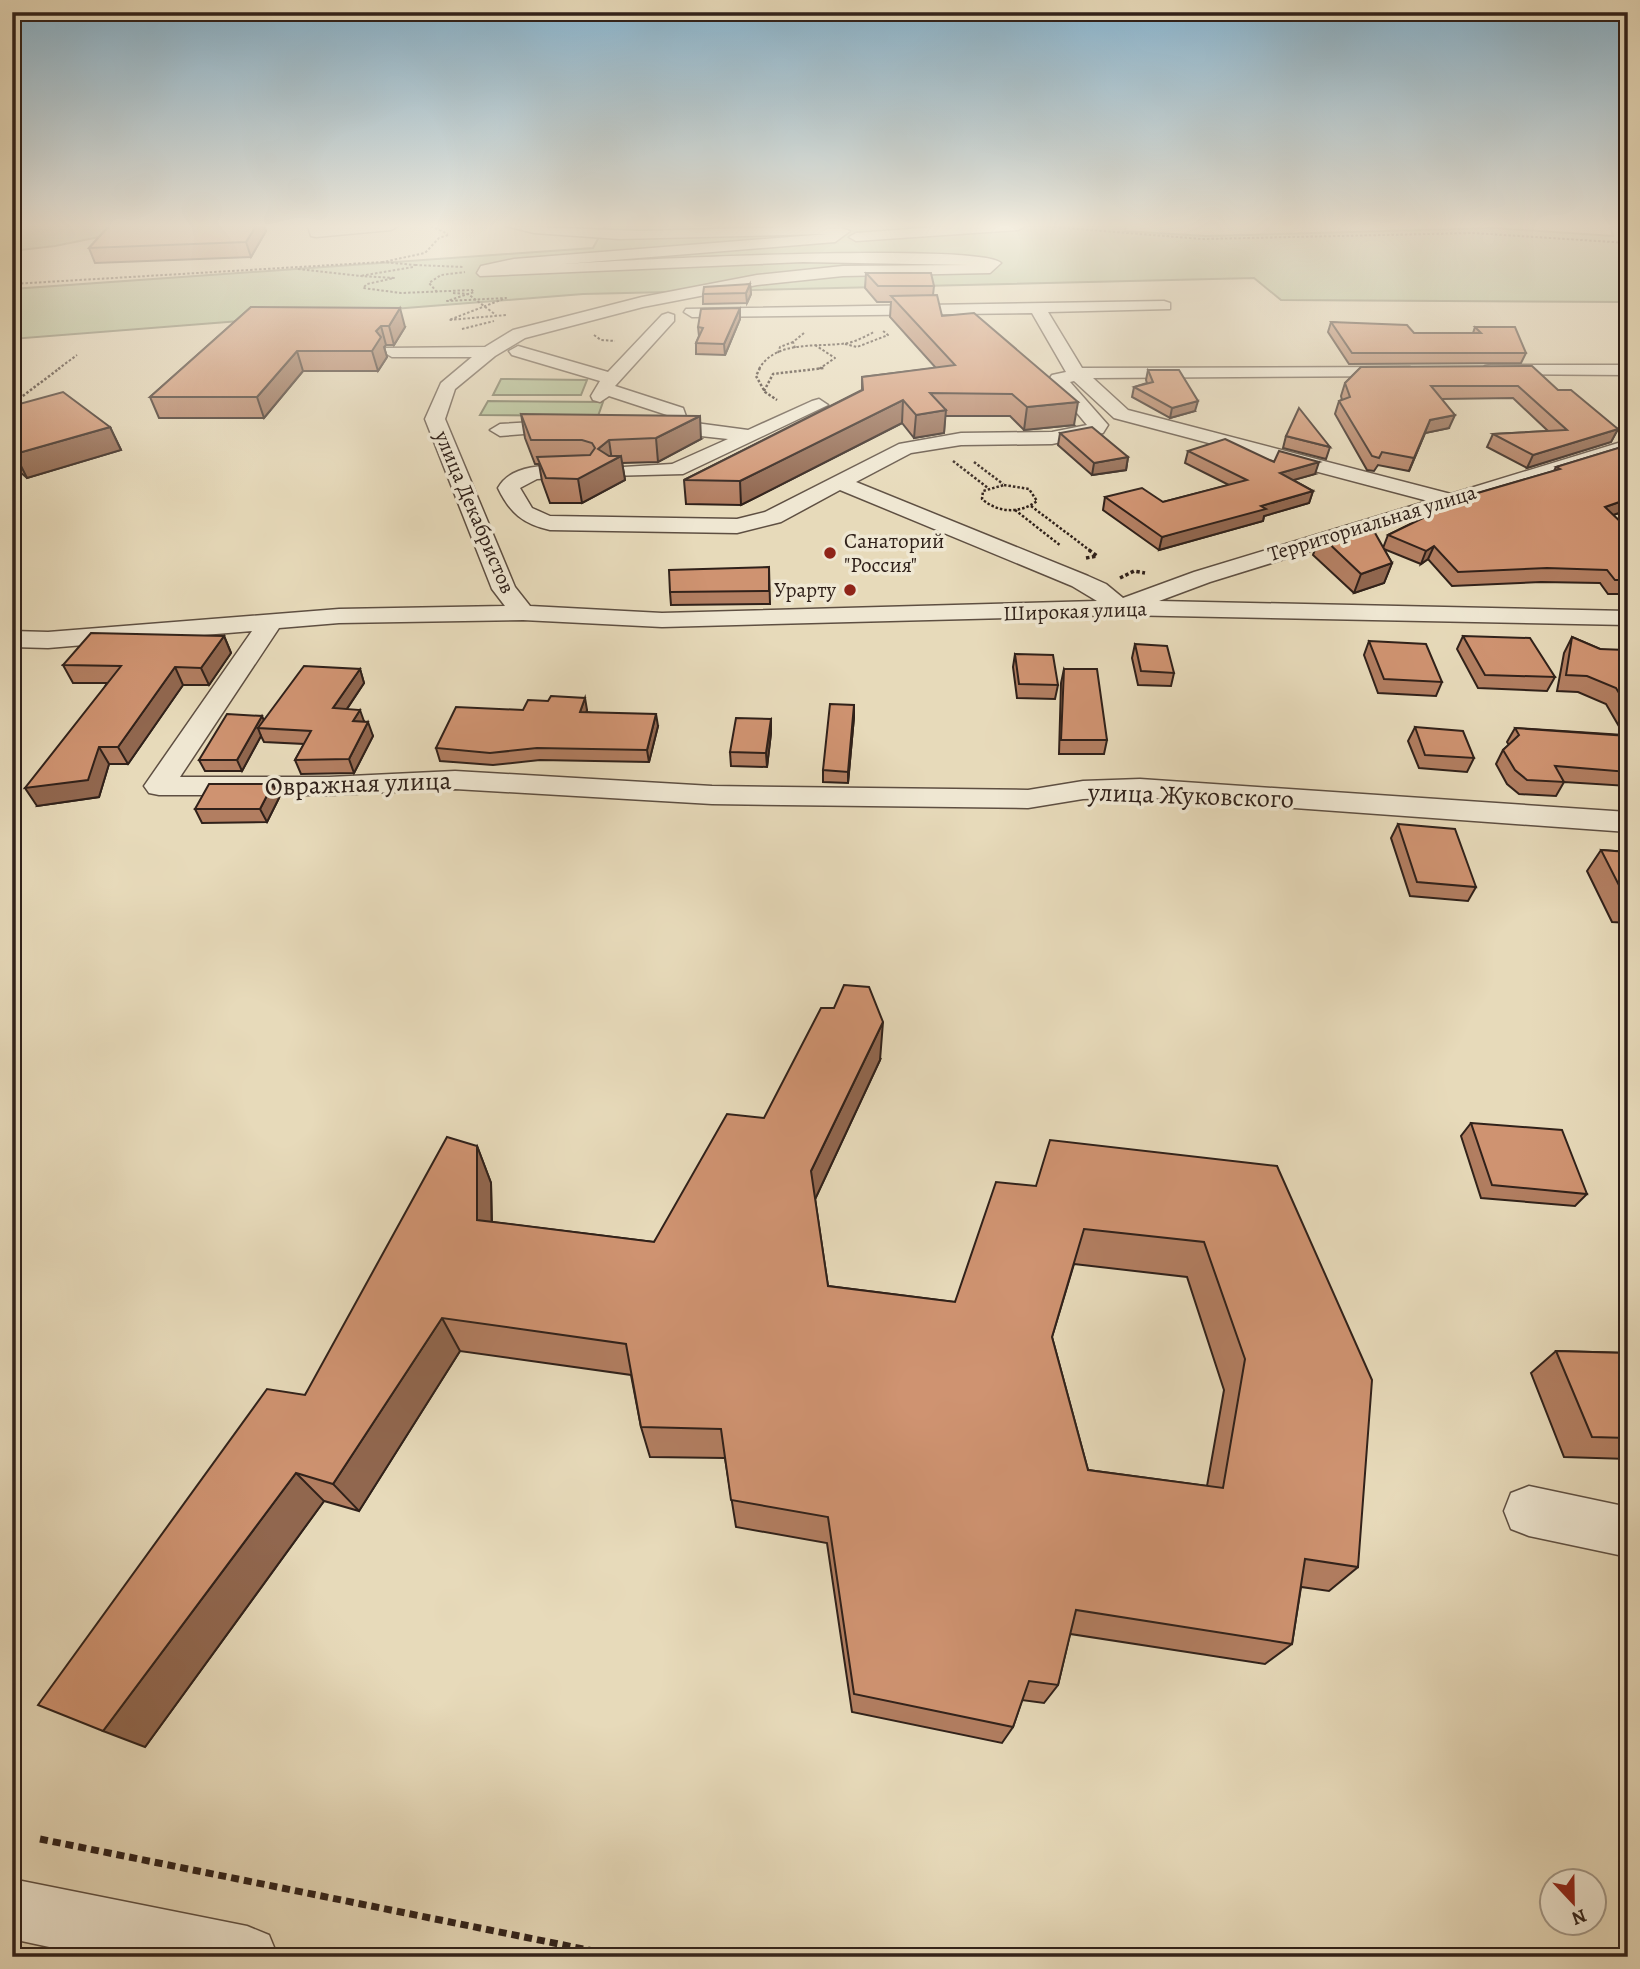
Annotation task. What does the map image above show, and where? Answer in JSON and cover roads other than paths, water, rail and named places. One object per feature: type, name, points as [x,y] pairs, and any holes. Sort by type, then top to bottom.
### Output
[{"type":"street","name":"улица Декабристов","points":[[523,613],[504,589],[435,419],[447,387],[489,352],[519,334],[579,318]]},
{"type":"street","points":[[606,388],[668,318]]},
{"type":"street","points":[[586,472],[534,473],[512,482],[509,488],[519,510],[527,516],[550,523],[737,526],[773,517],[906,448],[961,439],[1052,438],[1096,429],[1098,425],[1062,376],[1041,318]]},
{"type":"street","points":[[518,351],[537,354],[606,388],[676,412],[680,427]]},
{"type":"street","points":[[392,352],[489,352]]},
{"type":"street","points":[[1476,370],[1628,370]]},
{"type":"street","points":[[1062,376],[1421,371]]},
{"type":"street","points":[[1062,376],[1121,415],[1447,499]]},
{"type":"street","points":[[614,472],[676,470],[819,405]]},
{"type":"street","points":[[500,430],[532,426],[591,426]]},
{"type":"street","points":[[629,426],[680,427],[750,436]]},
{"type":"street","name":"Территориальная улица","points":[[1119,608],[1202,577],[1447,499],[1628,446]]},
{"type":"street","points":[[838,482],[1098,589],[1119,608]]},
{"type":"street","points":[[632,593],[670,606]]},
{"type":"street","name":"Широкая улица","points":[[523,613],[670,606],[1119,608],[1628,618]]},
{"type":"street","name":"улица Декабристов","points":[[12,639],[48,640],[340,616],[523,613]]},
{"type":"street","name":"Овражная улица","points":[[271,622],[159,786],[329,786],[455,780],[712,795]]},
{"type":"street","name":"улица Жуковского","points":[[712,795],[1028,799],[1083,790],[1140,788],[1628,822]]},
{"type":"street","points":[[1529,1511],[1628,1532]]},
{"type":"street","points":[[12,1909],[247,1957]]},
{"type":"place","name":"Санаторий \"Россия\"","points":[[830,553]]},
{"type":"place","name":"Урарту","points":[[850,590]]}]
